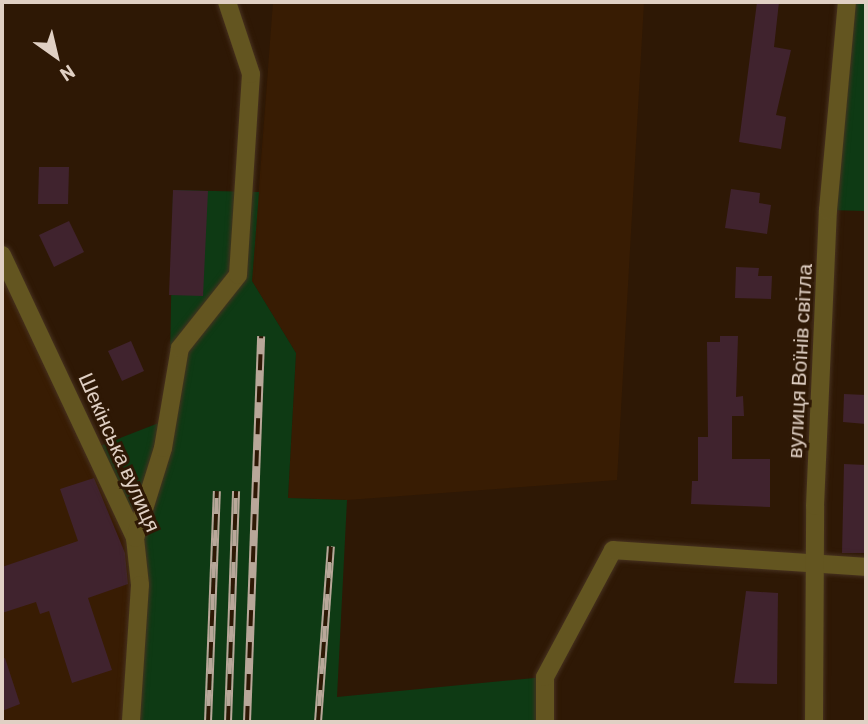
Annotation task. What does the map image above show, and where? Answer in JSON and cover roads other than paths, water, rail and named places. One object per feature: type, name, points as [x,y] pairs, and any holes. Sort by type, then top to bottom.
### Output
[{"type":"street","points":[[135,538],[165,441],[180,348],[238,275],[251,74],[227,2]]},
{"type":"street","name":"вулиця Воїнів світла","points":[[814,722],[813,567],[828,210],[847,2]]},
{"type":"street","name":"Шекінська вулиця","points":[[2,254],[135,538],[140,585],[131,722]]},
{"type":"street","points":[[545,722],[545,677],[613,550],[813,567],[866,567]]},
{"type":"railway","points":[[247,722],[261,336]]},
{"type":"railway","points":[[208,722],[217,491]]},
{"type":"railway","points":[[228,722],[236,491]]},
{"type":"railway","points":[[318,722],[331,546]]}]
